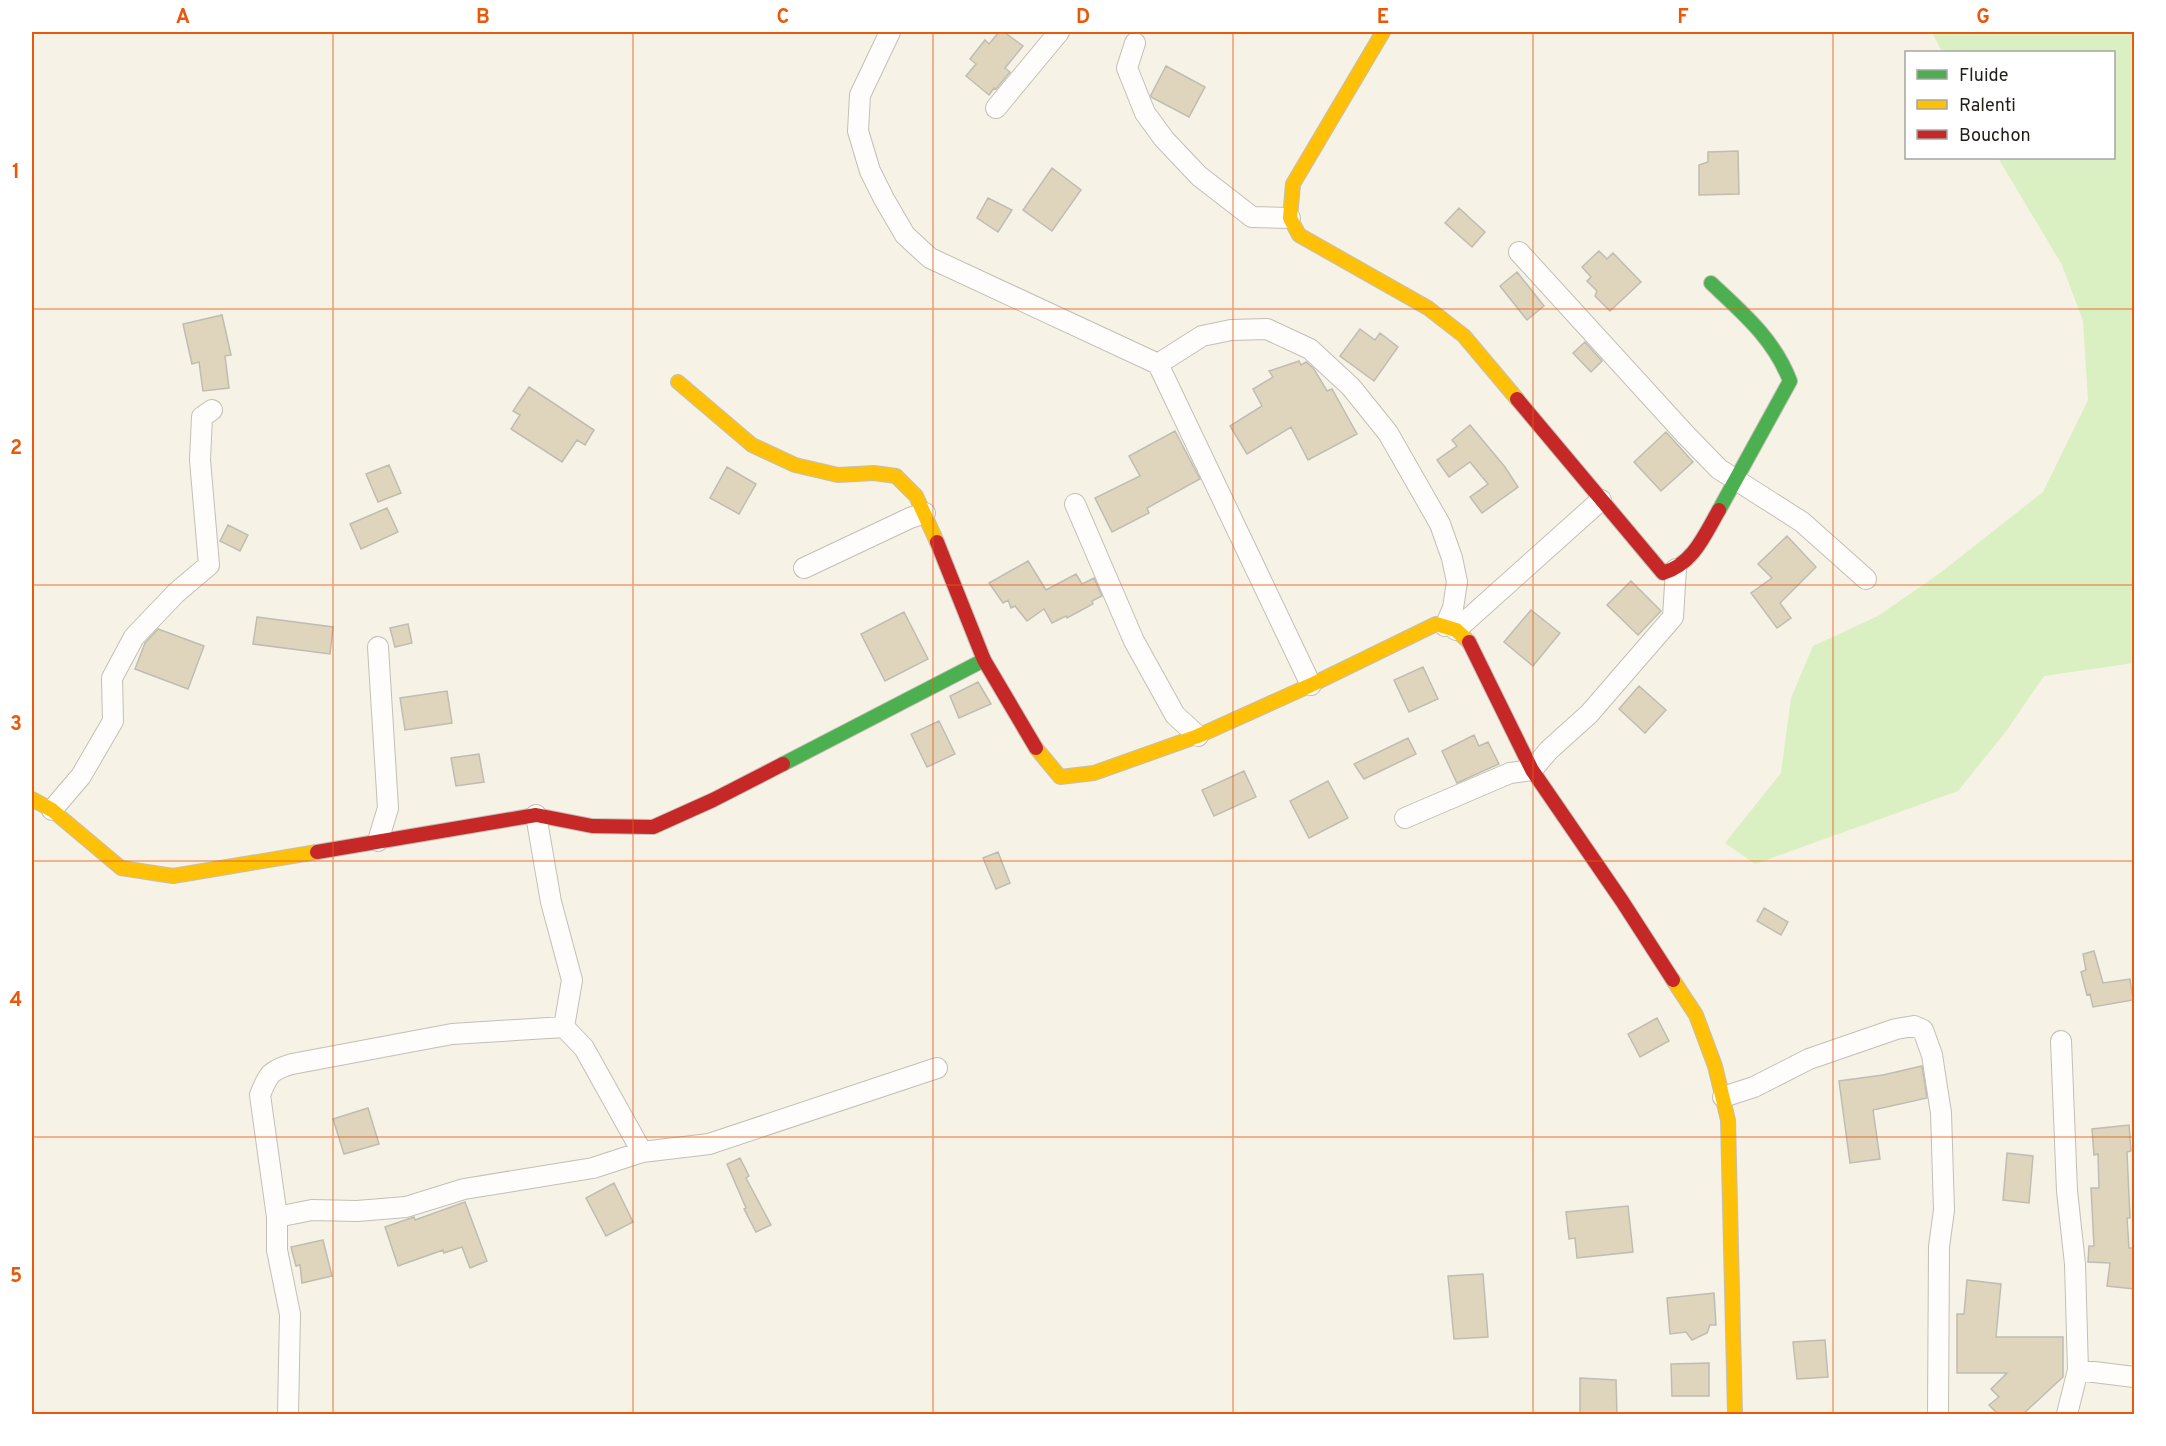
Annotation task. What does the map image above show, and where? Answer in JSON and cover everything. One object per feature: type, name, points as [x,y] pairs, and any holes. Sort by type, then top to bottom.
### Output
[{"type":"street","points":[[890,32],[860,95],[858,131],[870,171],[905,235],[930,258],[1158,364],[1311,685]]},
{"type":"street","points":[[996,108],[1059,32]]},
{"type":"street","points":[[1383,32],[1293,184],[1290,218],[1299,235],[1428,308],[1464,336],[1663,573],[1676,569],[1692,555],[1737,480],[1790,381],[1784,361],[1764,332],[1711,283]]},
{"type":"street","points":[[1135,43],[1127,68],[1144,113],[1164,140],[1199,176],[1252,217],[1290,218]]},
{"type":"street","points":[[1519,252],[1684,434],[1719,469],[1802,522],[1866,579]]},
{"type":"street","points":[[1158,364],[1202,336],[1231,330],[1268,329],[1310,349],[1351,387],[1388,433],[1440,524],[1452,558],[1457,582],[1451,628]]},
{"type":"street","points":[[678,382],[752,445],[795,465],[838,475],[874,473],[896,476],[916,496],[925,513],[984,660],[1039,754],[1060,777],[1094,773],[1198,736],[1311,685],[1436,624],[1451,628],[1468,640],[1532,770],[1622,901],[1695,1015],[1715,1066],[1728,1120],[1734,1414]]},
{"type":"street","points":[[52,810],[81,776],[113,721],[112,678],[134,637],[176,593],[209,565],[200,460],[202,417],[212,410]]},
{"type":"street","points":[[1451,628],[1601,500]]},
{"type":"street","points":[[1075,504],[1134,640],[1175,715],[1198,736]]},
{"type":"street","points":[[804,568],[925,513]]},
{"type":"street","points":[[1405,818],[1510,773],[1532,770],[1549,750],[1589,714],[1673,617],[1676,569]]},
{"type":"street","points":[[378,647],[388,808],[378,842]]},
{"type":"street","points":[[32,799],[52,810],[121,868],[173,876],[536,815],[592,826],[653,827],[713,800],[984,660]]},
{"type":"street","points":[[536,815],[551,902],[572,980],[564,1027]]},
{"type":"street","points":[[1723,1097],[1754,1087],[1809,1059],[1896,1029],[1914,1026],[1923,1030],[1932,1055],[1941,1113],[1944,1210],[1939,1247],[1938,1414]]},
{"type":"street","points":[[288,1414],[290,1314],[277,1250],[277,1217],[260,1095],[265,1080],[274,1069],[452,1034],[564,1027],[584,1048],[642,1152]]},
{"type":"street","points":[[2061,1041],[2067,1191],[2075,1264],[2078,1370],[2067,1414]]},
{"type":"street","points":[[277,1217],[312,1210],[357,1211],[406,1207],[464,1189],[593,1168],[642,1152],[709,1144],[937,1068]]},
{"type":"street","points":[[2078,1370],[2134,1377]]},
{"type":"green space","points":[[1932,32],[2134,32],[2134,663],[2044,676],[2007,730],[1958,791],[1755,864],[1725,843],[1781,773],[1791,698],[1813,646],[1878,616],[1940,573],[2043,492],[2088,400],[2083,321],[2062,265],[1999,159],[2115,159],[2115,51],[1942,51]]},
{"type":"building","points":[[999,32],[1004,32],[1023,46],[1005,68],[1010,72],[989,95],[966,76],[976,64],[970,59],[985,40],[989,44]]},
{"type":"building","points":[[1166,66],[1205,87],[1189,117],[1151,97]]},
{"type":"building","points":[[1738,151],[1739,194],[1699,195],[1699,165],[1708,162],[1708,152]]},
{"type":"building","points":[[1052,168],[1081,190],[1052,231],[1023,210]]},
{"type":"building","points":[[988,198],[1012,210],[998,232],[977,218]]},
{"type":"building","points":[[1459,208],[1485,232],[1472,247],[1445,223]]},
{"type":"building","points":[[1599,251],[1607,259],[1613,253],[1641,282],[1610,311],[1595,296],[1597,291],[1587,281],[1591,277],[1582,267]]},
{"type":"building","points":[[1517,272],[1544,306],[1527,320],[1500,286]]},
{"type":"building","points":[[222,315],[231,355],[225,356],[229,388],[203,391],[199,362],[192,364],[183,324]]},
{"type":"building","points":[[1360,329],[1375,340],[1380,333],[1398,347],[1374,381],[1340,356]]},
{"type":"building","points":[[1585,342],[1602,361],[1591,372],[1573,353]]},
{"type":"building","points":[[1299,361],[1301,365],[1306,362],[1314,369],[1327,391],[1332,389],[1357,434],[1308,460],[1291,427],[1247,454],[1230,426],[1262,406],[1253,389],[1273,377],[1269,371]]},
{"type":"building","points":[[529,387],[594,430],[585,445],[577,440],[562,462],[511,429],[520,415],[513,411]]},
{"type":"building","points":[[1470,425],[1505,467],[1518,487],[1482,513],[1470,497],[1488,484],[1470,462],[1449,477],[1437,460],[1457,446],[1452,440]]},
{"type":"building","points":[[1175,431],[1200,479],[1147,508],[1149,513],[1112,532],[1095,498],[1140,476],[1129,456]]},
{"type":"building","points":[[1666,432],[1693,462],[1661,491],[1634,462]]},
{"type":"building","points":[[389,465],[401,493],[378,502],[366,474]]},
{"type":"building","points":[[727,467],[756,484],[739,514],[710,498]]},
{"type":"building","points":[[387,508],[398,532],[361,549],[350,524]]},
{"type":"building","points":[[228,525],[248,535],[240,551],[220,541]]},
{"type":"building","points":[[1787,536],[1816,567],[1780,603],[1791,618],[1777,628],[1751,593],[1772,578],[1758,564]]},
{"type":"building","points":[[1028,561],[1046,590],[1076,574],[1082,584],[1094,578],[1102,596],[1092,601],[1093,604],[1052,623],[1044,609],[1027,621],[1015,606],[1011,608],[1008,600],[1003,603],[989,583]]},
{"type":"building","points":[[1631,581],[1661,611],[1638,635],[1607,605]]},
{"type":"building","points":[[1531,610],[1560,633],[1533,666],[1504,642]]},
{"type":"building","points":[[904,612],[928,659],[885,681],[861,634]]},
{"type":"building","points":[[257,617],[333,627],[330,654],[253,644]]},
{"type":"building","points":[[408,624],[412,643],[395,647],[390,628]]},
{"type":"building","points":[[158,629],[204,646],[188,689],[135,669],[145,643]]},
{"type":"building","points":[[1423,667],[1438,699],[1409,712],[1394,680]]},
{"type":"building","points":[[978,682],[991,704],[959,718],[950,696]]},
{"type":"building","points":[[1639,686],[1666,710],[1645,733],[1619,709]]},
{"type":"building","points":[[447,691],[452,723],[405,730],[400,698]]},
{"type":"building","points":[[939,721],[955,754],[927,767],[911,734]]},
{"type":"building","points":[[1474,735],[1479,746],[1488,742],[1499,764],[1457,783],[1442,751]]},
{"type":"building","points":[[1408,738],[1416,754],[1364,779],[1354,764]]},
{"type":"building","points":[[479,754],[484,782],[456,786],[451,758]]},
{"type":"building","points":[[1244,771],[1256,797],[1214,816],[1202,790]]},
{"type":"building","points":[[1328,781],[1348,818],[1309,838],[1290,801]]},
{"type":"building","points":[[998,852],[1010,883],[996,889],[983,858]]},
{"type":"building","points":[[1764,908],[1788,922],[1781,935],[1757,921]]},
{"type":"building","points":[[2094,951],[2103,983],[2130,979],[2133,1000],[2093,1007],[2081,972],[2086,970],[2083,954]]},
{"type":"building","points":[[1657,1018],[1669,1041],[1640,1057],[1628,1034]]},
{"type":"building","points":[[1922,1066],[1927,1098],[1873,1110],[1880,1159],[1850,1163],[1839,1081],[1883,1075]]},
{"type":"building","points":[[368,1108],[379,1144],[344,1154],[333,1119]]},
{"type":"building","points":[[2129,1125],[2131,1151],[2127,1152],[2130,1218],[2127,1218],[2129,1248],[2134,1248],[2134,1289],[2107,1286],[2110,1263],[2088,1262],[2089,1246],[2094,1246],[2091,1188],[2099,1188],[2098,1154],[2094,1155],[2092,1129]]},
{"type":"building","points":[[2007,1153],[2033,1156],[2029,1203],[2003,1200]]},
{"type":"building","points":[[740,1158],[749,1176],[746,1178],[771,1225],[756,1232],[744,1209],[746,1208],[727,1164]]},
{"type":"building","points":[[614,1183],[633,1222],[606,1236],[586,1198]]},
{"type":"building","points":[[465,1202],[487,1261],[470,1268],[462,1247],[444,1253],[443,1250],[398,1266],[385,1227],[414,1217],[415,1220]]},
{"type":"building","points":[[1628,1206],[1633,1252],[1577,1258],[1575,1238],[1569,1239],[1566,1212]]},
{"type":"building","points":[[323,1240],[332,1276],[302,1283],[300,1265],[296,1266],[291,1247]]},
{"type":"building","points":[[1483,1274],[1488,1337],[1454,1339],[1448,1276]]},
{"type":"building","points":[[1967,1280],[2001,1284],[1996,1337],[2063,1337],[2063,1377],[2023,1414],[1998,1414],[1989,1405],[1999,1397],[1991,1389],[2007,1373],[1957,1373],[1957,1314],[1964,1314]]},
{"type":"building","points":[[1714,1293],[1716,1325],[1710,1325],[1707,1333],[1692,1340],[1686,1332],[1670,1334],[1667,1298]]},
{"type":"building","points":[[1825,1340],[1828,1377],[1797,1379],[1793,1342]]},
{"type":"building","points":[[1709,1363],[1709,1396],[1672,1396],[1671,1364]]},
{"type":"building","points":[[1580,1378],[1616,1380],[1617,1414],[1580,1414]]},
{"type":"traffic: fast","points":[[1711,283],[1746,316],[1766,339],[1790,381],[1719,510]]},
{"type":"traffic: fast","points":[[783,764],[984,660]]},
{"type":"traffic: slow","points":[[1383,32],[1293,184],[1290,218],[1299,235],[1428,308],[1464,336],[1517,399]]},
{"type":"traffic: slow","points":[[678,382],[752,445],[795,465],[838,475],[874,473],[896,476],[916,496],[937,542]]},
{"type":"traffic: slow","points":[[1036,748],[1060,777],[1094,773],[1198,736],[1311,685],[1436,624],[1456,630],[1469,642]]},
{"type":"traffic: slow","points":[[32,799],[52,810],[121,868],[173,876],[317,852]]},
{"type":"traffic: slow","points":[[1673,980],[1696,1015],[1715,1066],[1728,1120],[1735,1414]]},
{"type":"traffic: jam","points":[[1517,399],[1663,573],[1673,569],[1690,556],[1703,539],[1719,510]]},
{"type":"traffic: jam","points":[[937,542],[984,660],[1036,748]]},
{"type":"traffic: jam","points":[[1469,642],[1532,770],[1673,980]]},
{"type":"traffic: jam","points":[[317,852],[536,815],[592,826],[653,827],[713,800],[783,764]]}]
